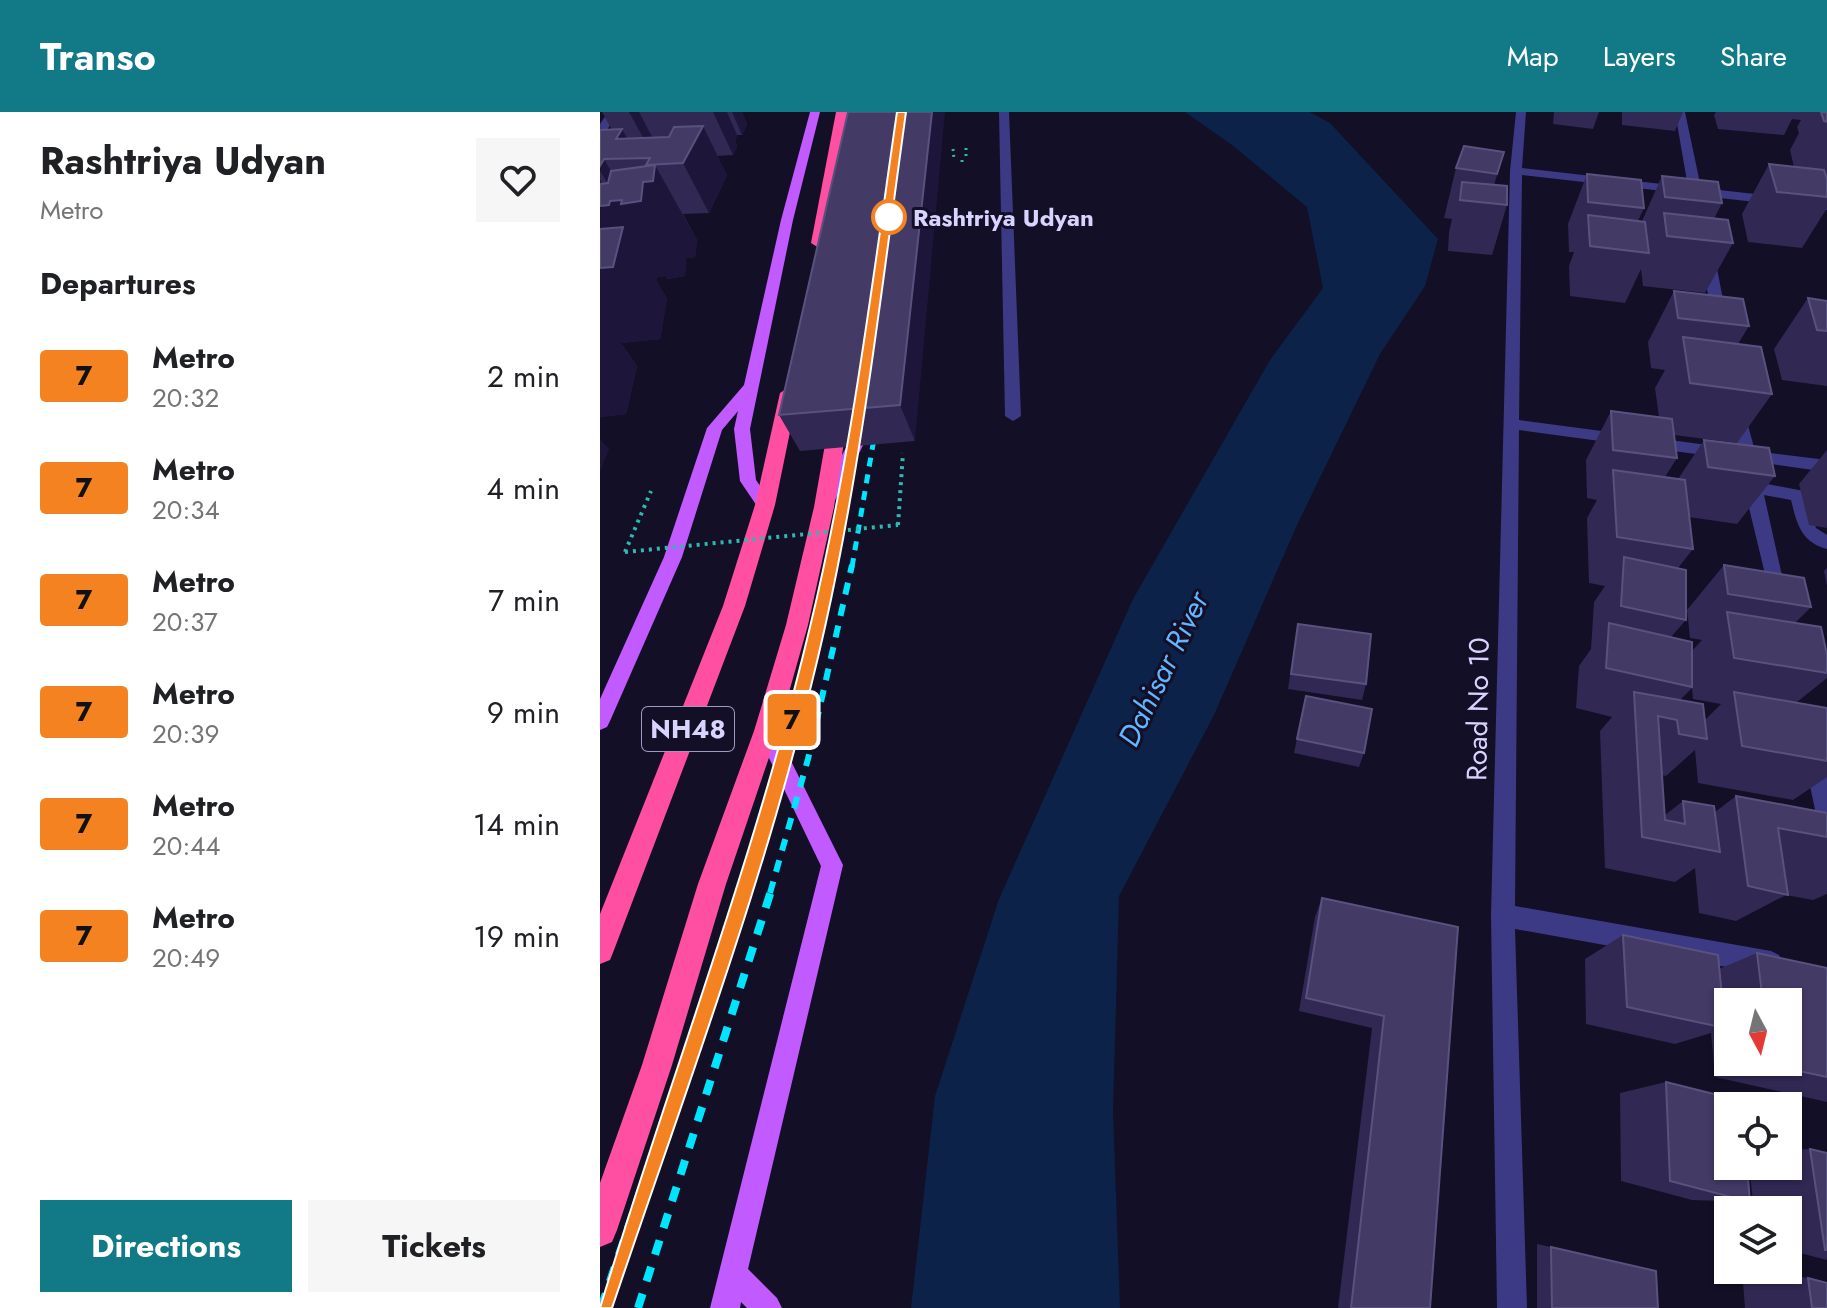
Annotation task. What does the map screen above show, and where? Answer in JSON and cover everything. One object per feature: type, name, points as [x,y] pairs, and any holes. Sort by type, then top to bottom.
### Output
[{"type":"highway","points":[[816,256],[843,112]]},
{"type":"highway","name":"NH48","points":[[600,950],[729,619],[765,505],[791,385]]},
{"type":"highway","name":"NH48","points":[[600,1230],[657,1065],[712,884],[766,731],[797,625],[824,507],[842,395]]},
{"type":"main road","points":[[765,505],[748,481],[742,429],[787,220],[815,112]]},
{"type":"main road","points":[[600,721],[673,557],[715,428],[751,386]]},
{"type":"main road","points":[[824,507],[871,414]]},
{"type":"main road","points":[[725,1308],[832,865],[766,731]]},
{"type":"main road","points":[[734,1275],[767,1308]]},
{"type":"street","points":[[600,133],[613,112]]},
{"type":"street","points":[[1004,112],[1013,416]]},
{"type":"street","name":"Road No 10","points":[[1512,1308],[1503,915],[1516,171],[1521,112]]},
{"type":"street","points":[[1680,112],[1722,330]]},
{"type":"street","points":[[1516,171],[1827,206]]},
{"type":"street","points":[[1734,393],[1783,621]]},
{"type":"street","points":[[1511,424],[1827,466]]},
{"type":"street","points":[[1752,487],[1798,495],[1810,534],[1820,542],[1827,542]]},
{"type":"street","points":[[1810,740],[1827,814]]},
{"type":"street","points":[[1503,915],[1796,967]]},
{"type":"path","points":[[964,161],[966,148]]},
{"type":"path","points":[[953,149],[954,159]]},
{"type":"path","points":[[651,491],[625,552],[898,525],[903,453]]},
{"type":"water","name":"Dahisar River","points":[[1185,112],[1310,112],[1330,123],[1438,239],[1425,286],[1380,354],[1297,525],[1214,715],[1119,896],[1113,1111],[1120,1308],[911,1308],[935,1096],[999,899],[1133,599],[1270,360],[1323,288],[1307,207],[1232,145]]},
{"type":"building","points":[[848,112],[932,112],[900,405],[779,415]]},
{"type":"building","points":[[1821,112],[1827,112],[1827,122],[1824,121]]},
{"type":"building","points":[[703,126],[683,163],[646,165],[650,158],[604,159],[600,166],[600,130],[622,129],[616,139],[669,137],[674,127]]},
{"type":"building","points":[[1464,146],[1504,152],[1497,174],[1456,168]]},
{"type":"building","points":[[1769,164],[1824,170],[1827,197],[1777,192]]},
{"type":"building","points":[[655,165],[653,181],[643,182],[641,201],[621,204],[622,200],[610,201],[609,205],[600,206],[600,184],[608,183],[611,171]]},
{"type":"building","points":[[1587,174],[1641,180],[1644,208],[1588,202]]},
{"type":"building","points":[[1662,176],[1718,182],[1722,203],[1665,197]]},
{"type":"building","points":[[1462,182],[1507,186],[1507,205],[1460,200]]},
{"type":"building","points":[[1664,213],[1728,220],[1733,243],[1667,236]]},
{"type":"building","points":[[1588,215],[1645,222],[1649,253],[1590,246]]},
{"type":"building","points":[[623,227],[613,267],[600,268],[600,229]]},
{"type":"building","points":[[1674,291],[1743,299],[1749,326],[1678,318]]},
{"type":"building","points":[[1808,298],[1827,301],[1827,331],[1817,330]]},
{"type":"building","points":[[1683,337],[1761,347],[1772,394],[1690,383]]},
{"type":"building","points":[[1611,411],[1672,419],[1677,458],[1613,450]]},
{"type":"building","points":[[1704,440],[1769,448],[1775,476],[1708,467]]},
{"type":"building","points":[[1613,470],[1685,480],[1693,549],[1617,537]]},
{"type":"building","points":[[1624,557],[1686,570],[1686,620],[1621,606]]},
{"type":"building","points":[[1724,565],[1804,578],[1811,607],[1728,594]]},
{"type":"building","points":[[1727,612],[1821,627],[1827,673],[1734,658]]},
{"type":"building","points":[[1609,623],[1692,642],[1692,687],[1606,668]]},
{"type":"building","points":[[1298,624],[1371,634],[1366,684],[1291,674]]},
{"type":"building","points":[[1634,692],[1703,704],[1707,739],[1679,734],[1677,720],[1658,716],[1665,820],[1685,824],[1683,801],[1714,806],[1720,852],[1642,837]]},
{"type":"building","points":[[1734,692],[1827,708],[1827,761],[1742,746]]},
{"type":"building","points":[[1306,696],[1372,709],[1364,753],[1297,739]]},
{"type":"building","points":[[1736,796],[1827,813],[1827,837],[1778,828],[1788,895],[1748,886]]},
{"type":"building","points":[[1322,898],[1458,927],[1430,1308],[1351,1308],[1384,1016],[1306,998]]},
{"type":"building","points":[[1623,935],[1718,955],[1721,988],[1714,988],[1714,1026],[1627,1007]]},
{"type":"building","points":[[1757,953],[1827,968],[1827,1077],[1802,1072],[1802,988],[1761,988]]},
{"type":"building","points":[[1666,1082],[1714,1094],[1714,1180],[1748,1180],[1750,1196],[1727,1196],[1670,1181]]},
{"type":"building","points":[[1810,1149],[1827,1153],[1827,1250],[1825,1250]]},
{"type":"building","points":[[1551,1247],[1656,1271],[1658,1308],[1552,1308]]},
{"type":"building","points":[[1808,1278],[1827,1283],[1827,1308],[1812,1308]]},
{"type":"railway","points":[[852,567],[877,421]]},
{"type":"railway","points":[[830,567],[857,425]]},
{"type":"railway","points":[[742,893],[781,762],[830,565]]},
{"type":"railway","points":[[770,893],[808,759],[852,565]]},
{"type":"railway","points":[[601,1308],[742,891]]},
{"type":"railway","points":[[638,1308],[771,891]]},
{"type":"metro line","name":"7","points":[[601,1308],[753,865],[817,628],[853,450],[889,218],[901,112]]},
{"type":"place","name":"Rashtriya Udyan","points":[[889,217]]}]
